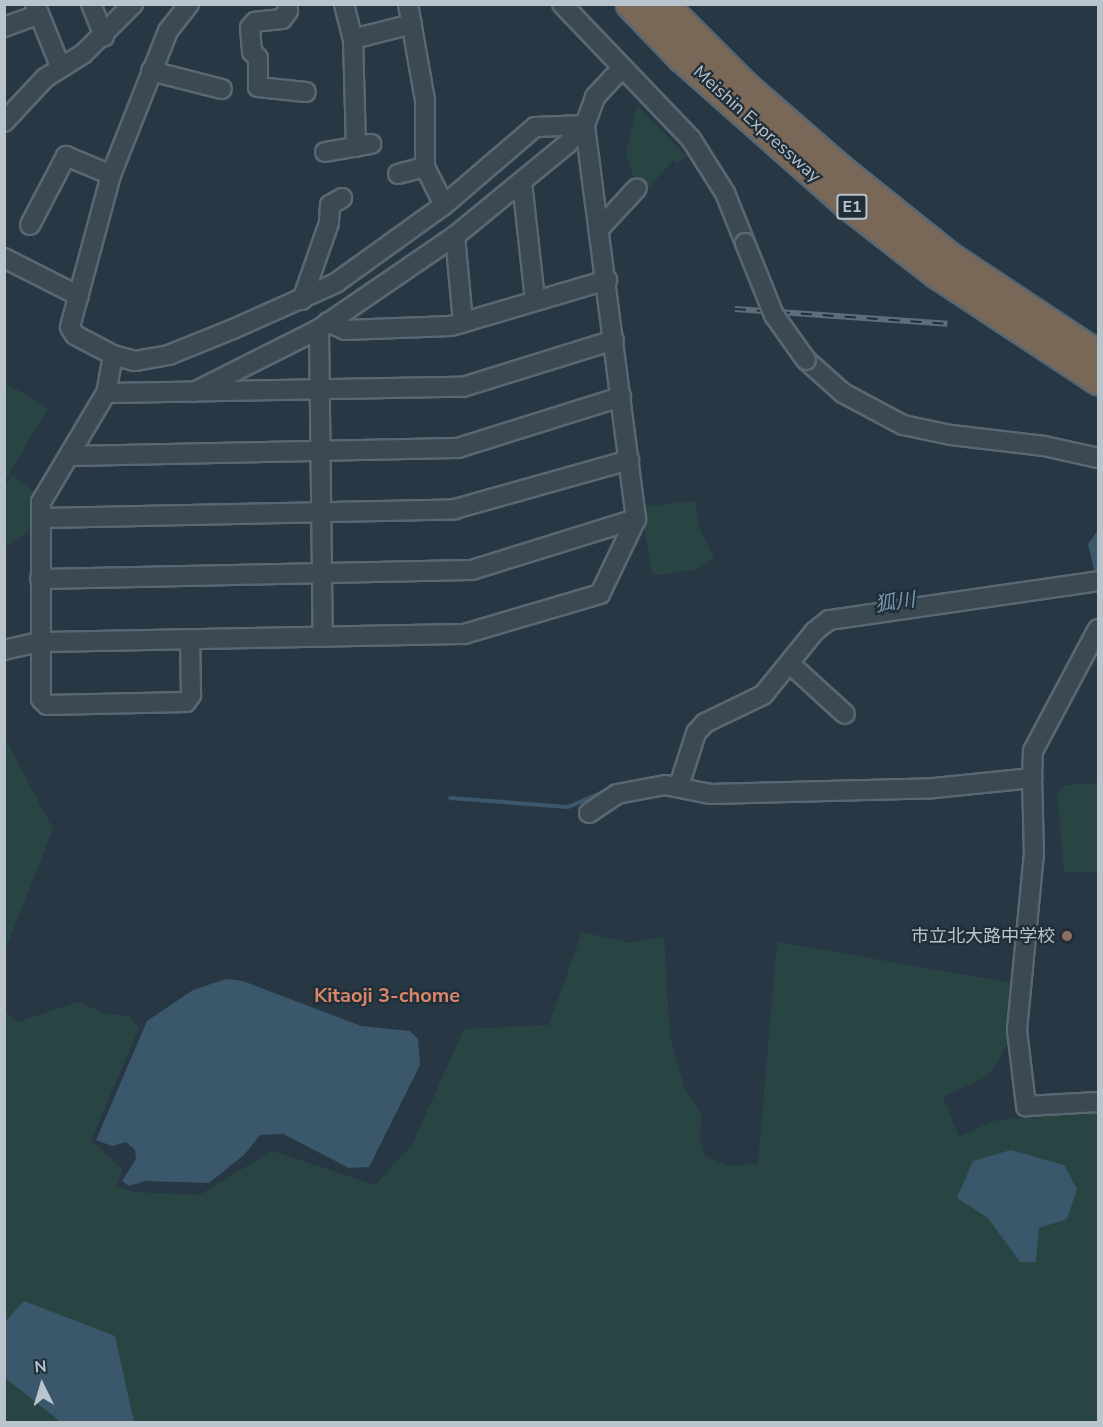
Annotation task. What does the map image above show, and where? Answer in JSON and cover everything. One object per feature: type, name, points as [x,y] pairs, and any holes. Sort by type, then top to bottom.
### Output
[{"type":"highway","name":"Meishin Expressway","points":[[630,4],[681,57],[847,204],[937,274],[1098,380]]},
{"type":"highway","name":"Meishin Expressway","points":[[663,4],[839,168],[950,257],[1098,355]]},
{"type":"street","points":[[91,4],[104,37]]},
{"type":"street","points":[[4,122],[45,78],[104,37],[133,4]]},
{"type":"street","points":[[189,4],[168,31],[111,175],[70,327],[75,335],[113,355],[135,361],[170,355],[302,300],[336,283],[444,204],[535,127],[585,125]]},
{"type":"street","points":[[287,4],[288,11],[282,19],[255,22],[250,28],[252,52],[258,58],[258,87],[306,92]]},
{"type":"street","points":[[326,152],[363,146],[353,39],[344,4]]},
{"type":"street","points":[[408,4],[425,99],[425,167],[444,204]]},
{"type":"street","points":[[562,4],[704,158],[725,193],[774,315],[806,360],[843,393],[903,424],[951,435],[1044,446],[1098,458]]},
{"type":"street","points":[[4,27],[37,9],[61,68]]},
{"type":"street","points":[[353,39],[412,24]]},
{"type":"street","points":[[4,650],[40,642],[464,634],[600,594],[636,519],[607,280],[585,125],[595,97],[621,69]]},
{"type":"street","points":[[151,71],[222,89]]},
{"type":"street","points":[[194,392],[324,326],[455,236],[522,182],[585,125]]},
{"type":"street","points":[[30,225],[66,156],[111,175]]},
{"type":"street","points":[[398,174],[425,167]]},
{"type":"street","points":[[522,182],[535,300]]},
{"type":"street","points":[[600,228],[637,188]]},
{"type":"street","points":[[302,300],[329,223],[330,205],[342,198]]},
{"type":"street","points":[[455,236],[464,322]]},
{"type":"street","points":[[4,258],[79,296]]},
{"type":"street","points":[[324,326],[345,330],[451,326],[607,280]]},
{"type":"street","points":[[323,637],[320,389],[324,326]]},
{"type":"street","points":[[106,393],[463,387],[614,340]]},
{"type":"street","points":[[113,355],[106,393],[41,502],[41,699],[47,705],[186,702],[191,695],[190,639]]},
{"type":"street","points":[[70,456],[458,448],[621,397]]},
{"type":"street","points":[[41,518],[455,509],[629,460]]},
{"type":"street","points":[[40,579],[472,570],[636,519]]},
{"type":"street","points":[[679,786],[696,733],[705,723],[762,695],[815,631],[829,620],[1098,581]]},
{"type":"street","points":[[1098,629],[1033,751],[1034,853],[1017,1030],[1026,1106],[1098,1102]]},
{"type":"street","points":[[790,664],[845,714]]},
{"type":"street","points":[[589,813],[616,794],[630,790],[679,786],[711,794],[934,788],[1032,778]]},
{"type":"green space","points":[[637,105],[686,156],[677,164],[673,160],[645,192],[634,180],[626,153]]},
{"type":"green space","points":[[5,383],[48,408],[5,481]]},
{"type":"green space","points":[[12,475],[38,494],[32,505],[33,528],[5,547],[5,486]]},
{"type":"green space","points":[[695,501],[699,528],[714,558],[699,569],[658,575],[652,573],[641,507]]},
{"type":"green space","points":[[5,738],[53,829],[5,950]]},
{"type":"green space","points":[[1098,783],[1098,872],[1064,872],[1057,792],[1065,785]]},
{"type":"green space","points":[[582,932],[630,943],[664,937],[670,1038],[684,1087],[701,1113],[700,1139],[705,1156],[728,1166],[758,1164],[777,942],[1012,983],[1011,1039],[988,1076],[943,1097],[959,1137],[993,1121],[1098,1111],[1098,1422],[5,1422],[5,1012],[18,1022],[78,1002],[106,1014],[129,1016],[139,1028],[91,1140],[122,1169],[117,1186],[133,1192],[199,1195],[272,1151],[375,1185],[412,1145],[464,1029],[549,1025]]},
{"type":"water","points":[[1098,530],[1098,574],[1095,574],[1088,544]]},
{"type":"water","points":[[226,979],[243,981],[361,1026],[410,1031],[418,1039],[420,1065],[369,1167],[349,1168],[283,1134],[260,1135],[245,1154],[209,1183],[145,1181],[129,1186],[122,1181],[136,1159],[135,1150],[126,1142],[112,1146],[96,1140],[147,1021],[193,990]]},
{"type":"water","points":[[1011,1150],[1064,1165],[1077,1189],[1067,1219],[1039,1228],[1036,1262],[1020,1262],[988,1218],[957,1198],[973,1161]]},
{"type":"water","points":[[24,1301],[115,1336],[134,1422],[61,1422],[5,1378],[5,1322]]},
{"type":"waterway","name":"狐川","points":[[617,786],[648,779]]},
{"type":"waterway","name":"狐川","points":[[450,798],[568,807],[610,789]]},
{"type":"railway","points":[[735,309],[947,324]]},
{"type":"place","name":"市立北大路中学校","points":[[1067,936]]},
{"type":"district","name":"Kitaoji 3-chome","points":[[387,995]]}]
